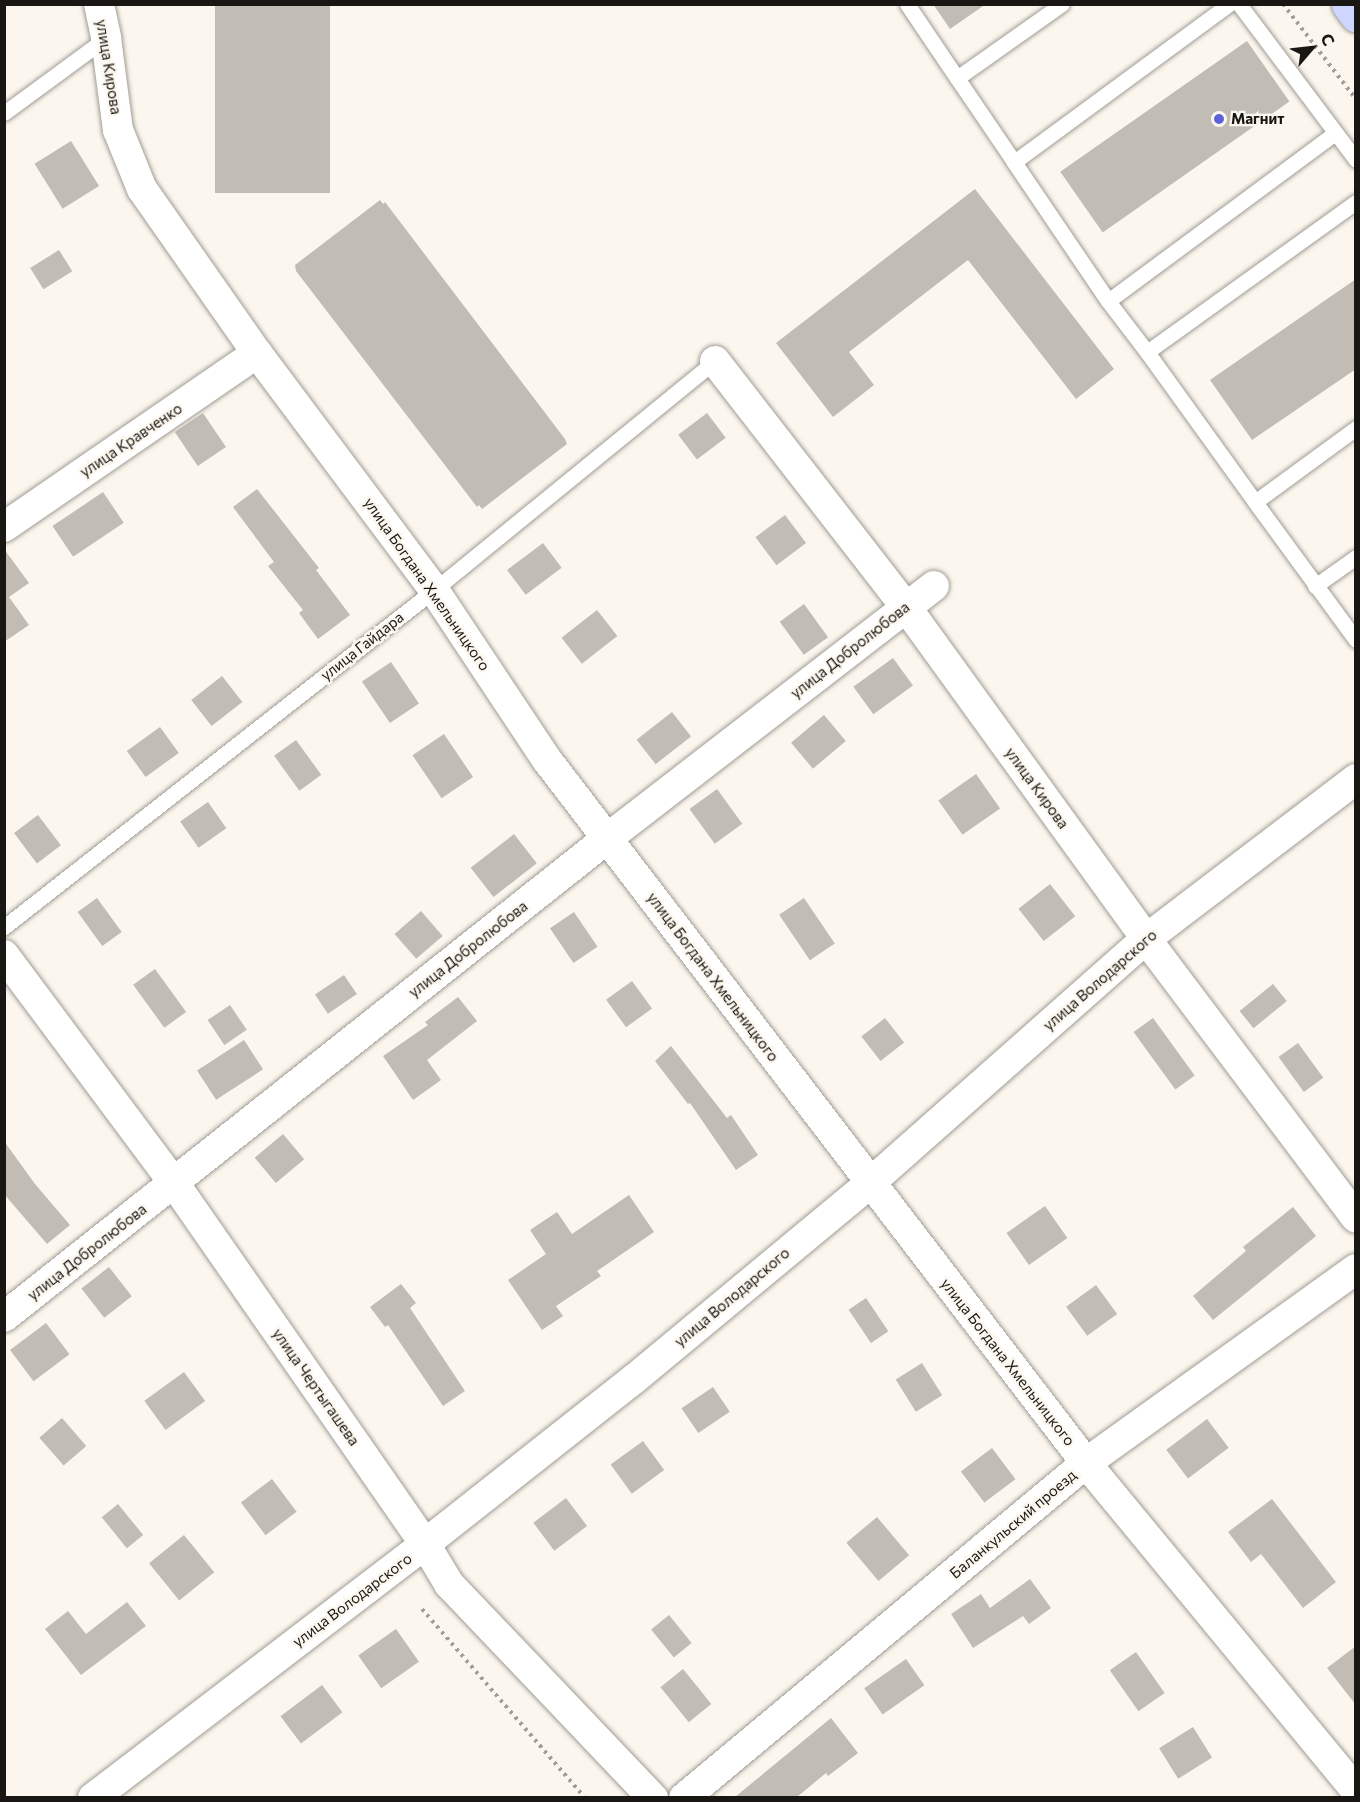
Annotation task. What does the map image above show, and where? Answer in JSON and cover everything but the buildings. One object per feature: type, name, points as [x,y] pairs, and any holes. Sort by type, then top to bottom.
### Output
[{"type":"main road","points":[[1348,4],[1356,15]]},
{"type":"street","name":"улица Кирова","points":[[99,4],[106,38],[118,130]]},
{"type":"street","name":"улица Богдана Хмельницкого","points":[[118,130],[142,189],[257,353],[434,590],[547,760],[1086,1463],[1356,1790]]},
{"type":"street","name":"улица Кравченко","points":[[4,526],[257,353]]},
{"type":"street","name":"улица Кирова","points":[[715,361],[906,607],[1146,939],[1356,1218]]},
{"type":"street","name":"улица Добролюбова","points":[[4,1317],[607,838],[934,586]]},
{"type":"street","name":"улица Володарского","points":[[93,1797],[425,1544],[633,1380],[870,1183],[1146,939],[1356,779]]},
{"type":"street","name":"улица Чертыгашева","points":[[4,955],[174,1183],[425,1544],[449,1584],[653,1797]]},
{"type":"street","name":"Баланкульский проезд","points":[[684,1797],[1086,1463],[1356,1269]]},
{"type":"lane","points":[[907,4],[1105,296],[1356,640]]},
{"type":"lane","points":[[957,78],[1062,4]]},
{"type":"lane","points":[[1014,162],[1229,4]]},
{"type":"lane","points":[[1239,4],[1356,160]]},
{"type":"lane","points":[[4,113],[106,38]]},
{"type":"lane","points":[[1105,296],[1335,133]]},
{"type":"lane","points":[[1147,352],[1356,202]]},
{"type":"lane","name":"улица Гайдара","points":[[4,927],[434,590],[715,361]]},
{"type":"lane","points":[[1255,502],[1356,428]]},
{"type":"lane","points":[[1316,586],[1356,557]]},
{"type":"path","points":[[1283,4],[1356,99]]},
{"type":"path","points":[[422,1609],[585,1797]]},
{"type":"place","name":"Магнит","points":[[1219,119]]}]
